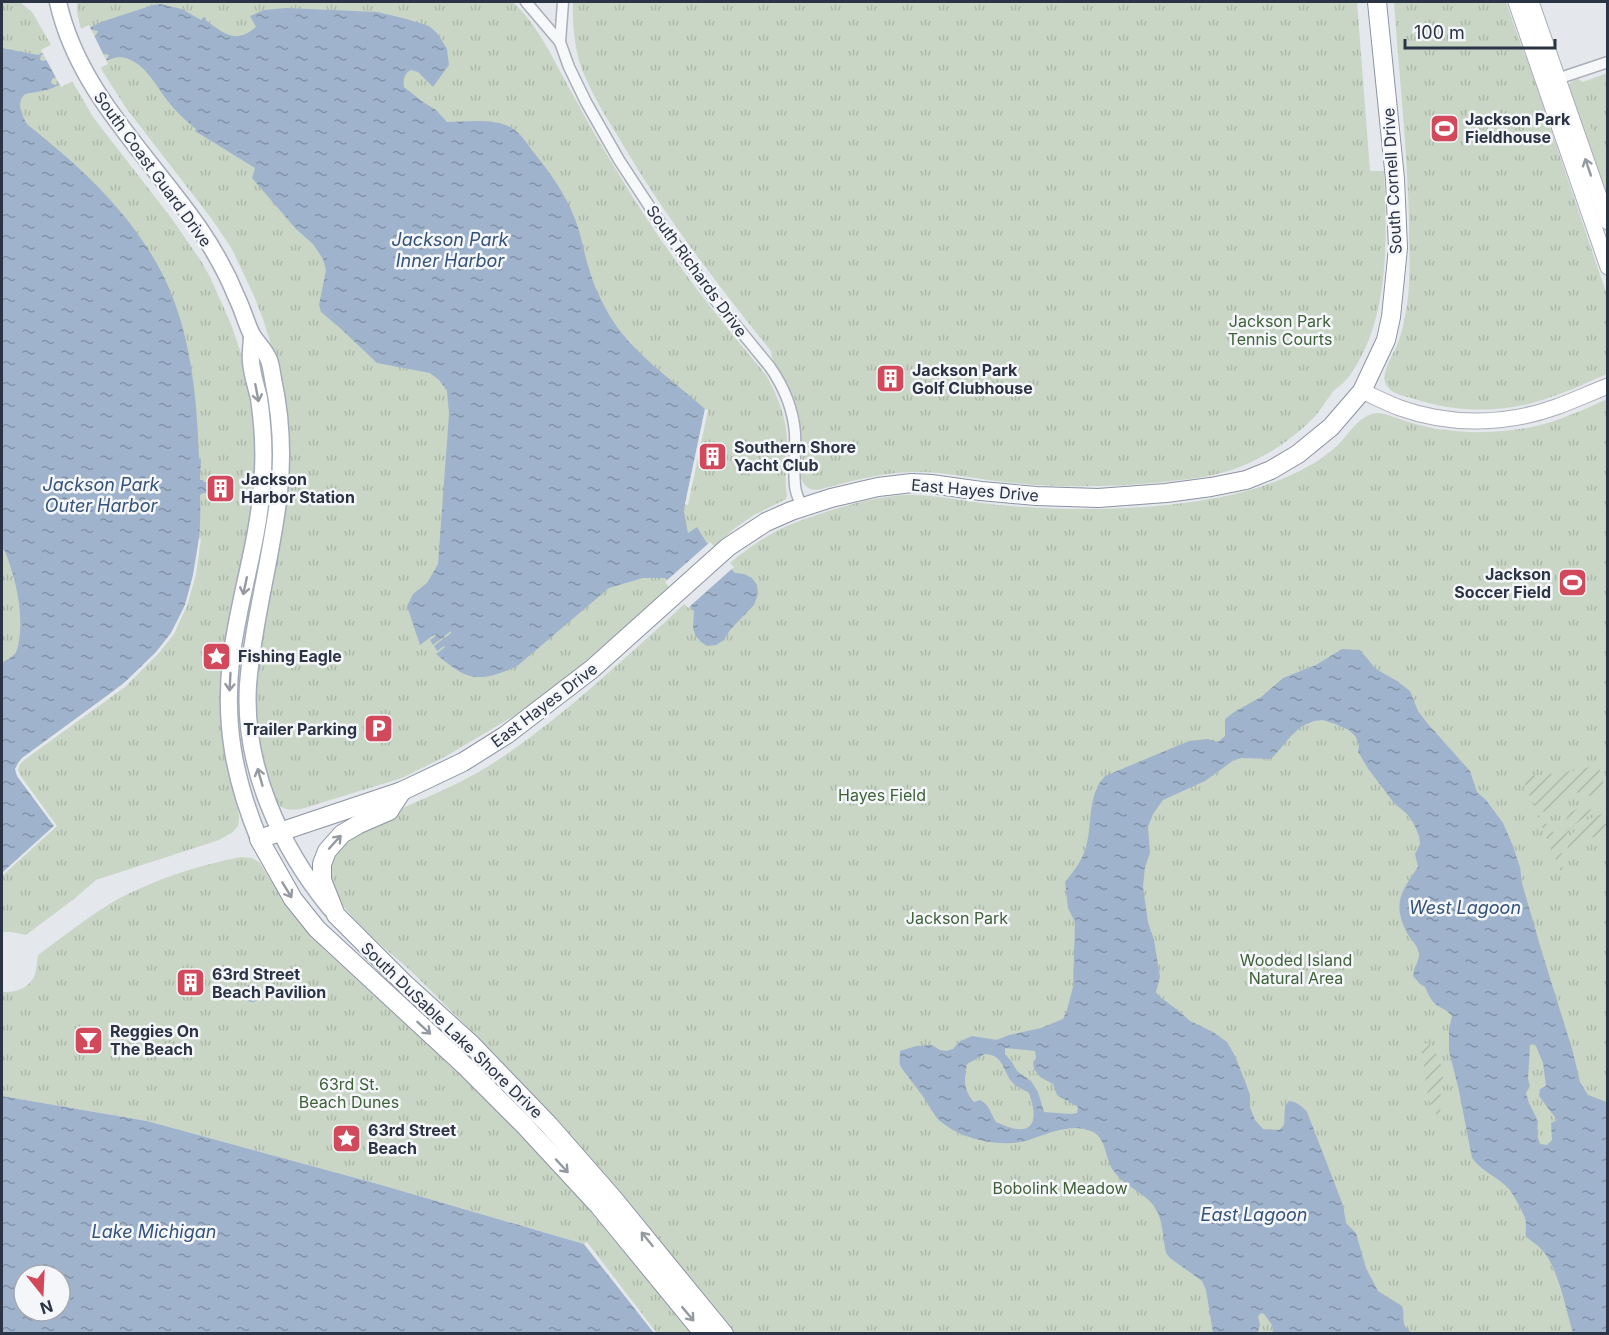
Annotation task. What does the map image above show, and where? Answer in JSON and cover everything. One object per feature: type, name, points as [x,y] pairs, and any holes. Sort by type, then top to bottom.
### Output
[{"type":"highway","name":"South Cornell Drive","points":[[1362,391],[1386,340],[1391,317],[1398,248],[1395,179],[1377,2]]},
{"type":"highway","name":"East Hayes Drive","points":[[259,838],[402,791],[464,762],[506,735],[592,669],[728,547],[766,522],[802,507],[878,487],[912,483],[1014,495],[1098,498],[1166,493],[1246,480],[1271,470],[1298,454],[1331,428],[1362,391]]},
{"type":"highway","points":[[336,915],[322,880],[322,864],[327,851],[342,834],[389,811],[402,791]]},
{"type":"highway","name":"South DuSable Lake Shore Drive","points":[[259,838],[293,899],[317,929],[456,1058],[524,1125],[599,1206],[704,1334]]},
{"type":"highway","name":"South DuSable Lake Shore Drive","points":[[336,915],[406,985],[471,1044],[549,1125],[612,1197],[724,1334]]},
{"type":"main road","name":"South Coast Guard Drive","points":[[58,2],[66,33],[89,80],[211,247],[234,290],[252,335],[268,358],[271,368],[279,415],[280,491],[254,636],[248,686],[249,720],[260,777],[280,832]]},
{"type":"main road","points":[[1516,2],[1551,81],[1608,222]]},
{"type":"main road","points":[[1531,2],[1551,81],[1608,267]]},
{"type":"main road","name":"South Coast Guard Drive","points":[[252,335],[250,362],[262,429],[262,483],[259,516],[231,658],[229,701],[230,733],[236,770],[247,809],[259,838]]},
{"type":"main road","points":[[1362,391],[1401,408],[1438,418],[1473,421],[1497,420],[1544,411],[1608,386]]},
{"type":"main road","name":"South DuSable Lake Shore Drive","points":[[280,832],[316,891],[336,915]]},
{"type":"street","name":"South Richards Drive","points":[[526,2],[560,42],[586,102],[631,177],[701,281],[779,381],[794,420],[795,484],[802,507]]},
{"type":"street","name":"South Richards Drive","points":[[560,42],[563,2]]},
{"type":"street","points":[[1551,81],[1608,62]]},
{"type":"green space","points":[[2,2],[20,2],[32,12],[93,117],[172,219],[210,277],[231,324],[248,374],[253,399],[258,461],[227,761],[238,807],[238,826],[233,832],[219,840],[96,880],[26,935],[2,932],[2,873],[54,826],[2,779]]},
{"type":"green space","points":[[77,2],[513,2],[539,34],[601,145],[653,228],[708,303],[766,375],[784,416],[787,443],[786,499],[754,515],[735,528],[585,662],[517,714],[448,755],[402,778],[301,809],[289,810],[277,804],[259,743],[256,696],[259,646],[283,517],[276,361],[254,296],[232,249],[211,218],[126,108],[103,72],[80,26]]},
{"type":"green space","name":"Jackson Park Tennis Courts","points":[[573,2],[1357,2],[1370,171],[1384,171],[1386,221],[1384,273],[1380,299],[1366,347],[1349,377],[1333,392],[1317,414],[1302,429],[1256,460],[1216,474],[1145,484],[1070,486],[1033,485],[950,474],[911,472],[875,476],[817,490],[809,488],[803,483],[801,475],[799,414],[790,389],[775,366],[771,351],[710,274],[672,221],[597,101],[579,61],[574,31]]},
{"type":"green space","points":[[1394,2],[1506,2],[1525,56],[1530,58],[1549,112],[1547,118],[1607,295],[1607,374],[1536,402],[1506,408],[1475,410],[1430,403],[1396,393],[1387,386],[1386,370],[1403,327],[1409,273],[1407,164]]},
{"type":"green space","points":[[1607,73],[1607,195],[1576,107],[1572,105],[1568,86],[1578,79],[1583,82]]},
{"type":"green space","points":[[1608,82],[1607,175],[1579,91]]},
{"type":"green space","name":"Jackson Park","points":[[1607,399],[1607,1333],[734,1333],[533,1096],[422,982],[356,920],[344,907],[328,881],[326,868],[332,850],[338,844],[394,812],[476,773],[511,751],[579,698],[729,564],[765,538],[805,519],[867,501],[905,495],[998,505],[1076,509],[1179,504],[1240,493],[1293,474],[1325,456],[1360,421],[1371,414],[1382,414],[1437,429],[1499,432],[1545,424]]},
{"type":"green space","points":[[1596,765],[1603,781],[1599,798],[1597,800],[1576,792],[1567,794],[1552,814],[1536,806],[1523,779],[1575,771]]},
{"type":"green space","points":[[1607,795],[1607,808],[1585,817],[1570,829],[1565,837],[1562,846],[1563,871],[1561,872],[1537,815],[1555,834],[1559,834],[1563,832],[1570,813],[1579,809],[1598,807]]},
{"type":"green space","points":[[1607,812],[1607,834],[1586,840],[1568,854],[1571,836],[1575,830],[1585,821]]},
{"type":"green space","name":"63rd St. Beach Dunes","points":[[241,857],[252,858],[259,862],[308,932],[325,950],[489,1101],[566,1182],[691,1333],[654,1333],[584,1244],[378,1184],[147,1121],[2,1096],[2,992],[19,990],[32,981],[38,955],[97,912],[132,892],[209,864]]},
{"type":"green space","points":[[1419,1042],[1430,1046],[1442,1068],[1443,1082],[1438,1118],[1429,1100]]},
{"type":"water","name":"Jackson Park Inner Harbor","points":[[160,4],[182,9],[201,20],[204,17],[224,33],[236,36],[256,27],[250,16],[264,10],[286,8],[377,12],[429,26],[437,33],[447,49],[449,65],[433,87],[418,72],[411,70],[404,77],[404,87],[436,110],[447,122],[487,121],[510,127],[524,139],[552,177],[571,210],[600,298],[617,327],[640,353],[705,409],[685,504],[684,512],[688,533],[697,527],[706,542],[735,573],[752,578],[757,585],[758,594],[754,605],[730,630],[724,640],[716,645],[707,646],[695,635],[694,611],[665,578],[643,578],[609,588],[516,667],[492,676],[473,677],[465,674],[456,670],[436,654],[445,647],[437,651],[434,646],[451,631],[433,645],[430,640],[436,636],[435,634],[420,645],[407,606],[413,594],[427,583],[438,564],[449,414],[447,391],[430,373],[377,363],[321,312],[319,305],[326,270],[323,259],[313,244],[296,229],[252,178],[255,168],[195,131],[196,129],[173,108],[142,68],[129,59],[116,57],[53,88],[24,95],[20,102],[21,110],[28,125],[82,171],[131,224],[157,264],[168,286],[190,358],[199,458],[201,459],[200,480],[209,482],[209,493],[200,495],[198,548],[186,602],[163,645],[111,693],[18,763],[17,776],[54,826],[2,873],[2,663],[16,652],[20,633],[20,610],[10,566],[2,544],[2,48],[38,55],[101,22]],"holes":[[[93,30],[98,31],[96,35],[44,61],[40,60],[41,55]],[[105,54],[109,55],[107,59],[55,85],[51,83],[52,79]]]},
{"type":"water","points":[[1342,649],[1360,650],[1376,669],[1410,691],[1418,711],[1470,771],[1477,792],[1503,823],[1520,867],[1522,883],[1580,1082],[1588,1095],[1604,1101],[1607,1106],[1607,1333],[1573,1333],[1552,1266],[1539,1247],[1526,1237],[1525,1218],[1515,1199],[1505,1185],[1480,1167],[1472,1158],[1449,1051],[1449,1028],[1452,1016],[1435,1004],[1425,987],[1413,976],[1419,953],[1402,923],[1400,914],[1400,898],[1418,867],[1415,854],[1420,844],[1419,836],[1407,814],[1394,803],[1369,770],[1358,752],[1359,745],[1356,737],[1349,730],[1335,724],[1323,720],[1302,726],[1269,759],[1234,760],[1205,781],[1163,800],[1153,814],[1148,827],[1150,853],[1145,867],[1143,887],[1160,977],[1156,992],[1190,1021],[1227,1042],[1245,1081],[1255,1120],[1263,1129],[1279,1130],[1284,1125],[1285,1106],[1289,1101],[1299,1105],[1307,1112],[1343,1205],[1346,1223],[1356,1233],[1366,1268],[1378,1291],[1402,1306],[1404,1324],[1412,1333],[1273,1333],[1272,1325],[1261,1313],[1258,1316],[1260,1325],[1256,1333],[1213,1333],[1206,1290],[1202,1281],[1166,1253],[1156,1209],[1115,1173],[1103,1144],[1096,1134],[1074,1128],[1014,1143],[990,1142],[965,1136],[954,1131],[936,1117],[900,1065],[900,1051],[916,1046],[932,1045],[946,1051],[972,1036],[997,1040],[1041,1028],[1063,1019],[1073,987],[1075,922],[1068,908],[1065,882],[1079,863],[1085,850],[1092,803],[1100,782],[1105,776],[1189,741],[1207,739],[1218,742],[1225,736],[1225,719],[1261,697],[1283,678],[1316,665]],"holes":[[[1535,1044],[1543,1063],[1546,1086],[1540,1089],[1539,1096],[1557,1120],[1551,1123],[1552,1140],[1547,1145],[1540,1144],[1537,1134],[1538,1121],[1526,1093],[1530,1086],[1528,1079],[1530,1045]],[[1005,1048],[1035,1051],[1034,1069],[1040,1077],[1053,1084],[1057,1095],[1078,1107],[1077,1113],[1044,1112],[1038,1092],[1031,1081],[1017,1071],[1005,1054]],[[985,1054],[997,1058],[1011,1081],[1029,1093],[1034,1114],[1029,1126],[1024,1129],[1007,1127],[996,1122],[986,1104],[980,1100],[974,1102],[965,1084],[967,1064]]]},
{"type":"water","points":[[248,984],[256,984],[261,989],[259,1000],[248,1002],[243,997],[243,989]]},
{"type":"water","name":"Lake Michigan","points":[[2,1096],[147,1121],[378,1184],[584,1244],[654,1333],[2,1333]]},
{"type":"pier","points":[[89,25],[108,64],[61,87],[41,50]]},
{"type":"pier","points":[[705,409],[708,410],[688,505],[685,504]]},
{"type":"pier","points":[[199,538],[201,539],[196,574],[187,606],[174,634],[158,654],[125,687],[20,764],[18,770],[20,775],[57,826],[2,876],[2,873],[54,826],[17,776],[15,769],[18,763],[123,684],[156,652],[171,633],[185,605]]},
{"type":"pier","points":[[710,542],[734,567],[688,608],[665,582]]},
{"type":"pier","points":[[587,1242],[657,1334],[584,1244]]},
{"type":"place","name":"Jackson Park Fieldhouse","points":[[1444,128]]},
{"type":"place","name":"Jackson Park Golf Clubhouse","points":[[891,379]]},
{"type":"place","name":"Southern Shore Yacht Club","points":[[713,456]]},
{"type":"place","name":"Jackson Harbor Station","points":[[220,488]]},
{"type":"place","name":"Jackson Soccer Field","points":[[1572,583]]},
{"type":"place","name":"Fishing Eagle","points":[[217,656]]},
{"type":"place","name":"Trailer Parking","points":[[378,729]]},
{"type":"place","name":"63rd Street Beach Pavilion","points":[[191,983]]},
{"type":"place","name":"Reggies On The Beach","points":[[89,1040]]},
{"type":"place","name":"63rd Street Beach","points":[[347,1139]]},
{"type":"water label","name":"Jackson Park Outer Harbor","points":[[101,494]]},
{"type":"water label","name":"West Lagoon","points":[[1465,907]]},
{"type":"water label","name":"East Lagoon","points":[[1254,1214]]},
{"type":"park label","name":"Hayes Field","points":[[882,795]]},
{"type":"park label","name":"Wooded Island Natural Area","points":[[1296,969]]},
{"type":"park label","name":"Bobolink Meadow","points":[[1060,1188]]}]
